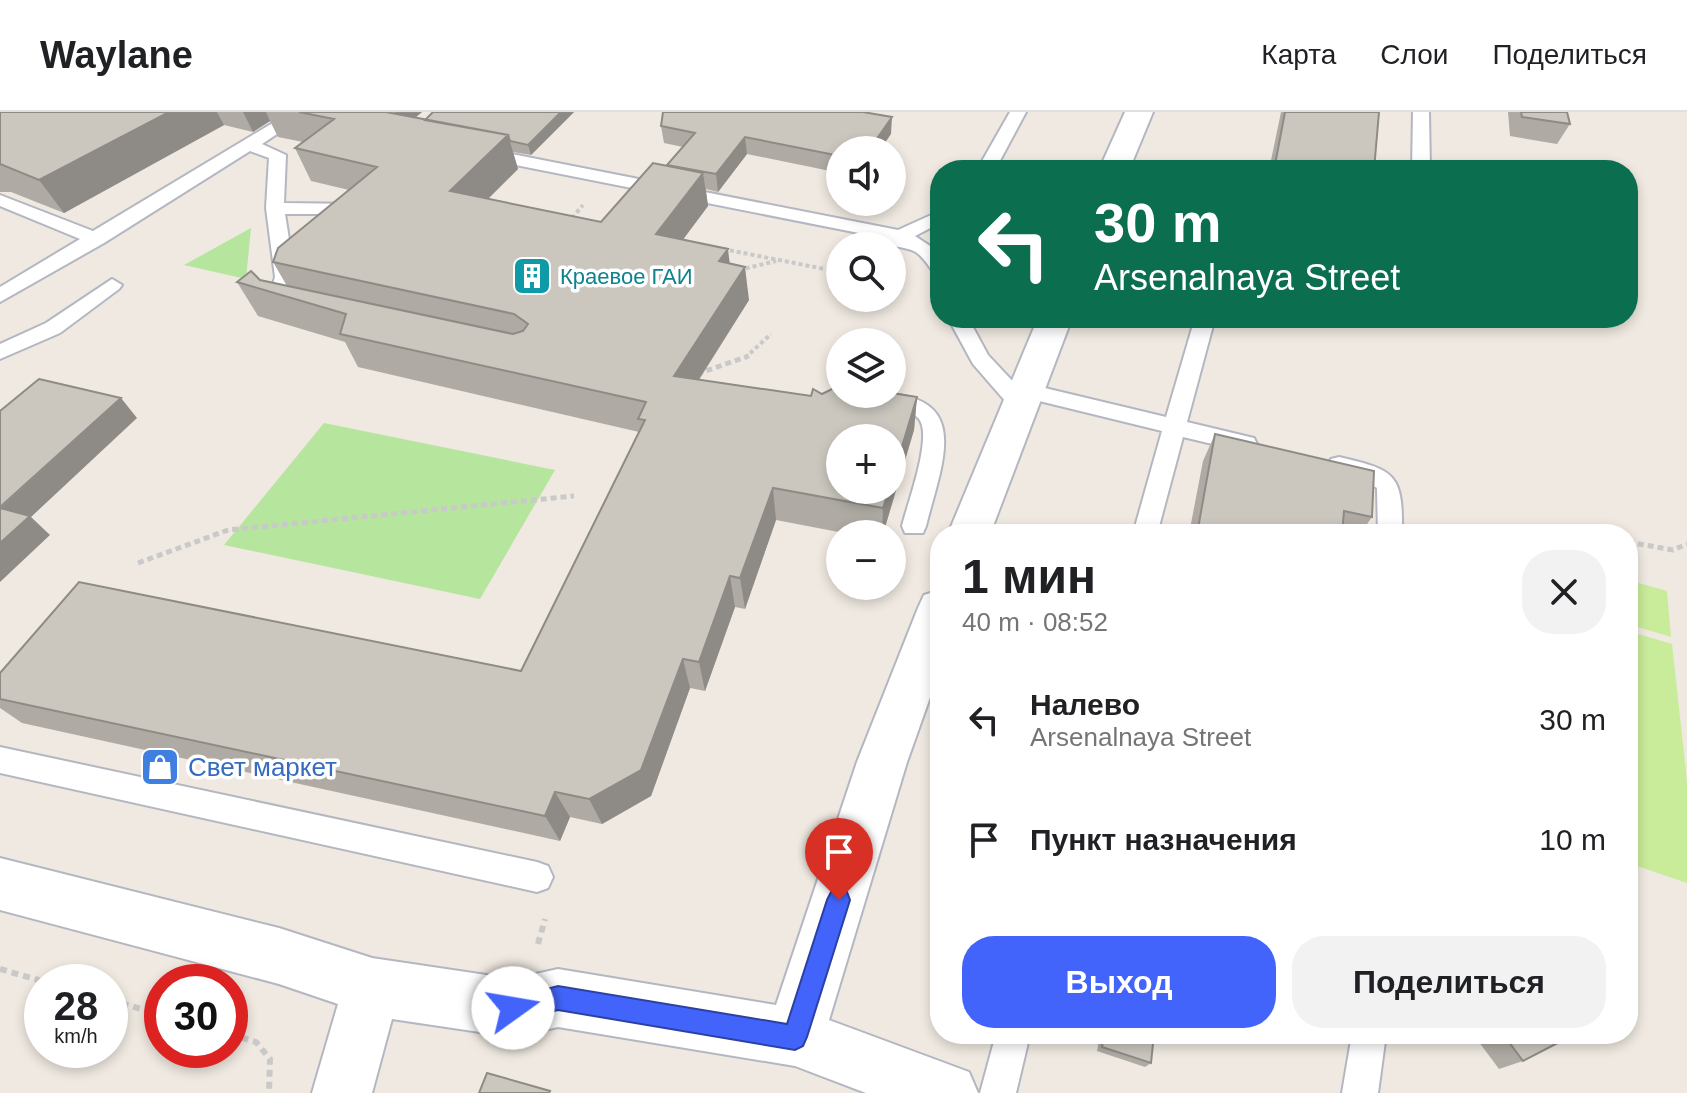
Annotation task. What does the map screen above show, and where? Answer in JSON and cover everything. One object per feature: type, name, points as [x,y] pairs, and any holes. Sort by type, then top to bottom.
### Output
[{"type":"street","points":[[1118,160],[1139,112]]},
{"type":"street","points":[[973,524],[1051,328]]},
{"type":"street","points":[[795,1037],[882,762],[930,635]]},
{"type":"street","points":[[0,884],[279,956],[372,987],[513,1008],[558,998],[795,1037],[948,1093]]},
{"type":"street","points":[[342,1093],[372,987]]},
{"type":"lane","points":[[992,160],[1018,112]]},
{"type":"lane","points":[[1421,112],[1421,160]]},
{"type":"lane","points":[[0,296],[303,116]]},
{"type":"lane","points":[[250,145],[278,155],[275,208],[285,277],[279,298],[287,307],[311,314]]},
{"type":"lane","points":[[468,150],[881,232]]},
{"type":"lane","points":[[0,200],[97,239]]},
{"type":"lane","points":[[275,208],[330,211],[373,206]]},
{"type":"lane","points":[[906,233],[930,221]]},
{"type":"lane","points":[[906,239],[930,252]]},
{"type":"lane","points":[[0,352],[53,328],[112,285]]},
{"type":"lane","points":[[963,328],[980,359],[1024,398],[1173,426],[1262,447]]},
{"type":"lane","points":[[1148,524],[1202,328]]},
{"type":"lane","points":[[906,404],[918,407],[930,418],[935,435],[914,526]]},
{"type":"lane","points":[[1322,461],[1385,479],[1390,485],[1390,524]]},
{"type":"lane","points":[[0,760],[537,877]]},
{"type":"lane","points":[[998,1093],[1010,1044]]},
{"type":"lane","points":[[1360,1093],[1367,1044]]},
{"type":"path","points":[[572,218],[587,221]]},
{"type":"path","points":[[709,246],[826,270]]},
{"type":"path","points":[[728,271],[777,261]]},
{"type":"path","points":[[687,375],[750,355],[764,346],[771,334]]},
{"type":"path","points":[[138,563],[228,530],[574,496]]},
{"type":"path","points":[[1638,544],[1673,550],[1687,544]]},
{"type":"path","points":[[0,969],[24,976]]},
{"type":"path","points":[[248,1040],[256,1042],[270,1059],[269,1093]]},
{"type":"green space","points":[[251,228],[246,279],[184,265]]},
{"type":"green space","points":[[324,423],[555,470],[480,599],[224,545]]},
{"type":"green space","points":[[1638,583],[1667,591],[1671,637],[1638,627]]},
{"type":"green space","points":[[1638,634],[1672,644],[1687,781],[1687,883],[1638,866]]},
{"type":"building","points":[[0,112],[169,112],[39,180],[0,164]]},
{"type":"building","points":[[299,112],[386,112],[508,135],[450,191],[601,222],[653,163],[703,173],[656,234],[728,249],[719,261],[745,267],[674,376],[811,396],[813,389],[822,394],[826,392],[826,408],[906,408],[906,395],[917,397],[906,433],[906,424],[826,424],[826,498],[773,488],[740,578],[730,576],[699,662],[683,659],[641,770],[589,799],[555,792],[545,816],[0,699],[0,673],[79,582],[521,671],[645,420],[638,419],[646,402],[340,334],[346,314],[237,282],[251,271],[260,280],[513,334],[523,331],[528,324],[514,314],[273,262],[278,248],[377,167],[295,148],[334,119]]},
{"type":"building","points":[[433,112],[561,112],[528,145],[510,141],[508,135],[425,120]]},
{"type":"building","points":[[663,112],[863,112],[892,117],[879,136],[826,136],[826,153],[745,137],[716,174],[667,165],[695,133],[661,126]]},
{"type":"building","points":[[1285,112],[1379,112],[1375,160],[1276,160]]},
{"type":"building","points":[[1521,112],[1567,112],[1570,124],[1522,117]]},
{"type":"building","points":[[39,379],[121,398],[0,507],[0,411]]},
{"type":"building","points":[[1215,434],[1374,471],[1372,517],[1344,511],[1343,524],[1199,524]]},
{"type":"building","points":[[861,504],[884,504],[883,508]]},
{"type":"building","points":[[0,508],[30,516],[0,543]]},
{"type":"building","points":[[1102,1044],[1153,1044],[1151,1063],[1102,1047]]},
{"type":"building","points":[[1510,1044],[1556,1044],[1523,1061]]},
{"type":"building","points":[[487,1073],[550,1091],[479,1093]]},
{"type":"place","name":"Краевое ГАИ","points":[[532,276]]},
{"type":"place","name":"Свет маркет","points":[[160,767]]},
{"type":"route","points":[[513,1008],[558,998],[795,1037],[839,900]]}]
